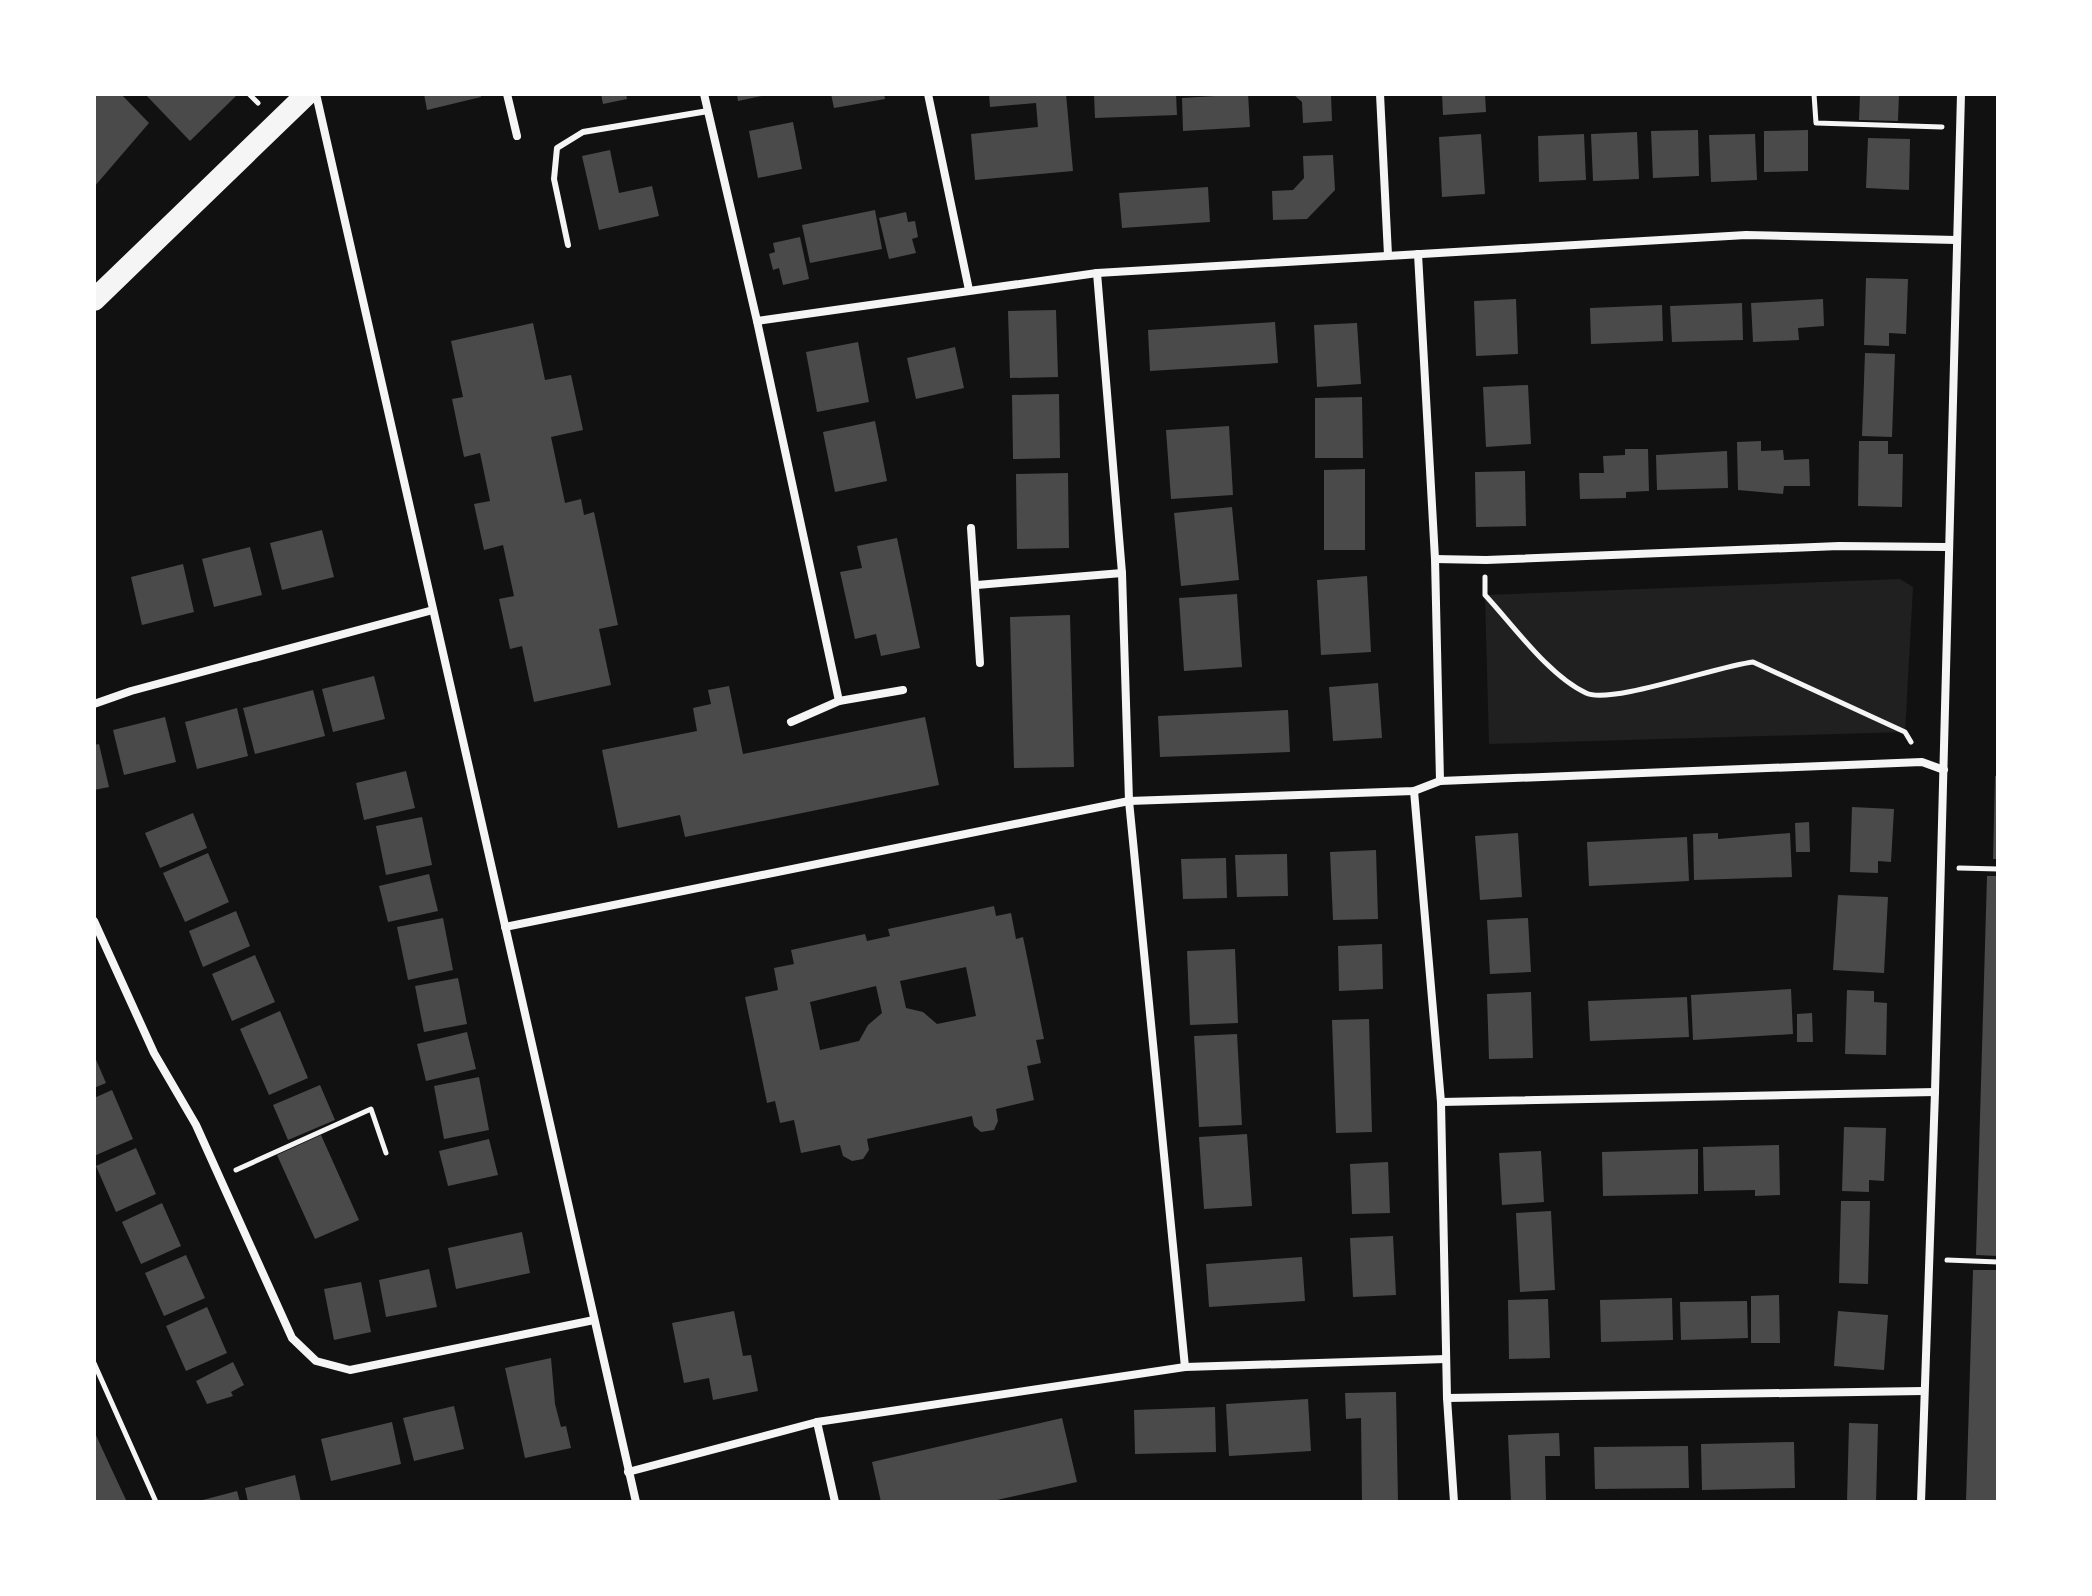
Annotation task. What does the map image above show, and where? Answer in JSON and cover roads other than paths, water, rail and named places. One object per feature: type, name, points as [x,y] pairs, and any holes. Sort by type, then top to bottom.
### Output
[{"type":"highway","points":[[94,300],[307,94]]},
{"type":"street","points":[[316,94],[636,1502]]},
{"type":"street","points":[[507,94],[517,136]]},
{"type":"street","points":[[704,94],[757,321],[839,701]]},
{"type":"street","points":[[928,94],[969,290]]},
{"type":"street","points":[[1380,94],[1388,255]]},
{"type":"street","points":[[1921,1502],[1961,94]]},
{"type":"street","points":[[757,321],[1097,273],[1746,235],[1956,240]]},
{"type":"street","points":[[1418,254],[1435,559],[1440,781]]},
{"type":"street","points":[[1097,273],[1122,573],[1129,801],[1185,1367]]},
{"type":"street","points":[[971,528],[980,663]]},
{"type":"street","points":[[1435,559],[1486,560],[1839,546],[1947,547]]},
{"type":"street","points":[[977,585],[1122,573]]},
{"type":"street","points":[[94,704],[131,691],[433,610]]},
{"type":"street","points":[[791,722],[839,701],[903,690]]},
{"type":"street","points":[[505,927],[1129,801],[1414,791],[1440,781],[1922,762],[1944,770]]},
{"type":"street","points":[[1414,791],[1441,1102],[1447,1398],[1454,1502]]},
{"type":"street","points":[[94,921],[154,1053],[196,1125],[292,1338],[303,1351],[329,1367],[350,1370],[594,1320]]},
{"type":"street","points":[[1441,1102],[1935,1092]]},
{"type":"street","points":[[628,1472],[817,1422],[1185,1367],[1446,1359]]},
{"type":"street","points":[[1447,1398],[1923,1391]]},
{"type":"street","points":[[817,1422],[835,1502]]},
{"type":"lane","points":[[568,245],[554,179],[557,148],[583,132],[708,111]]}]
